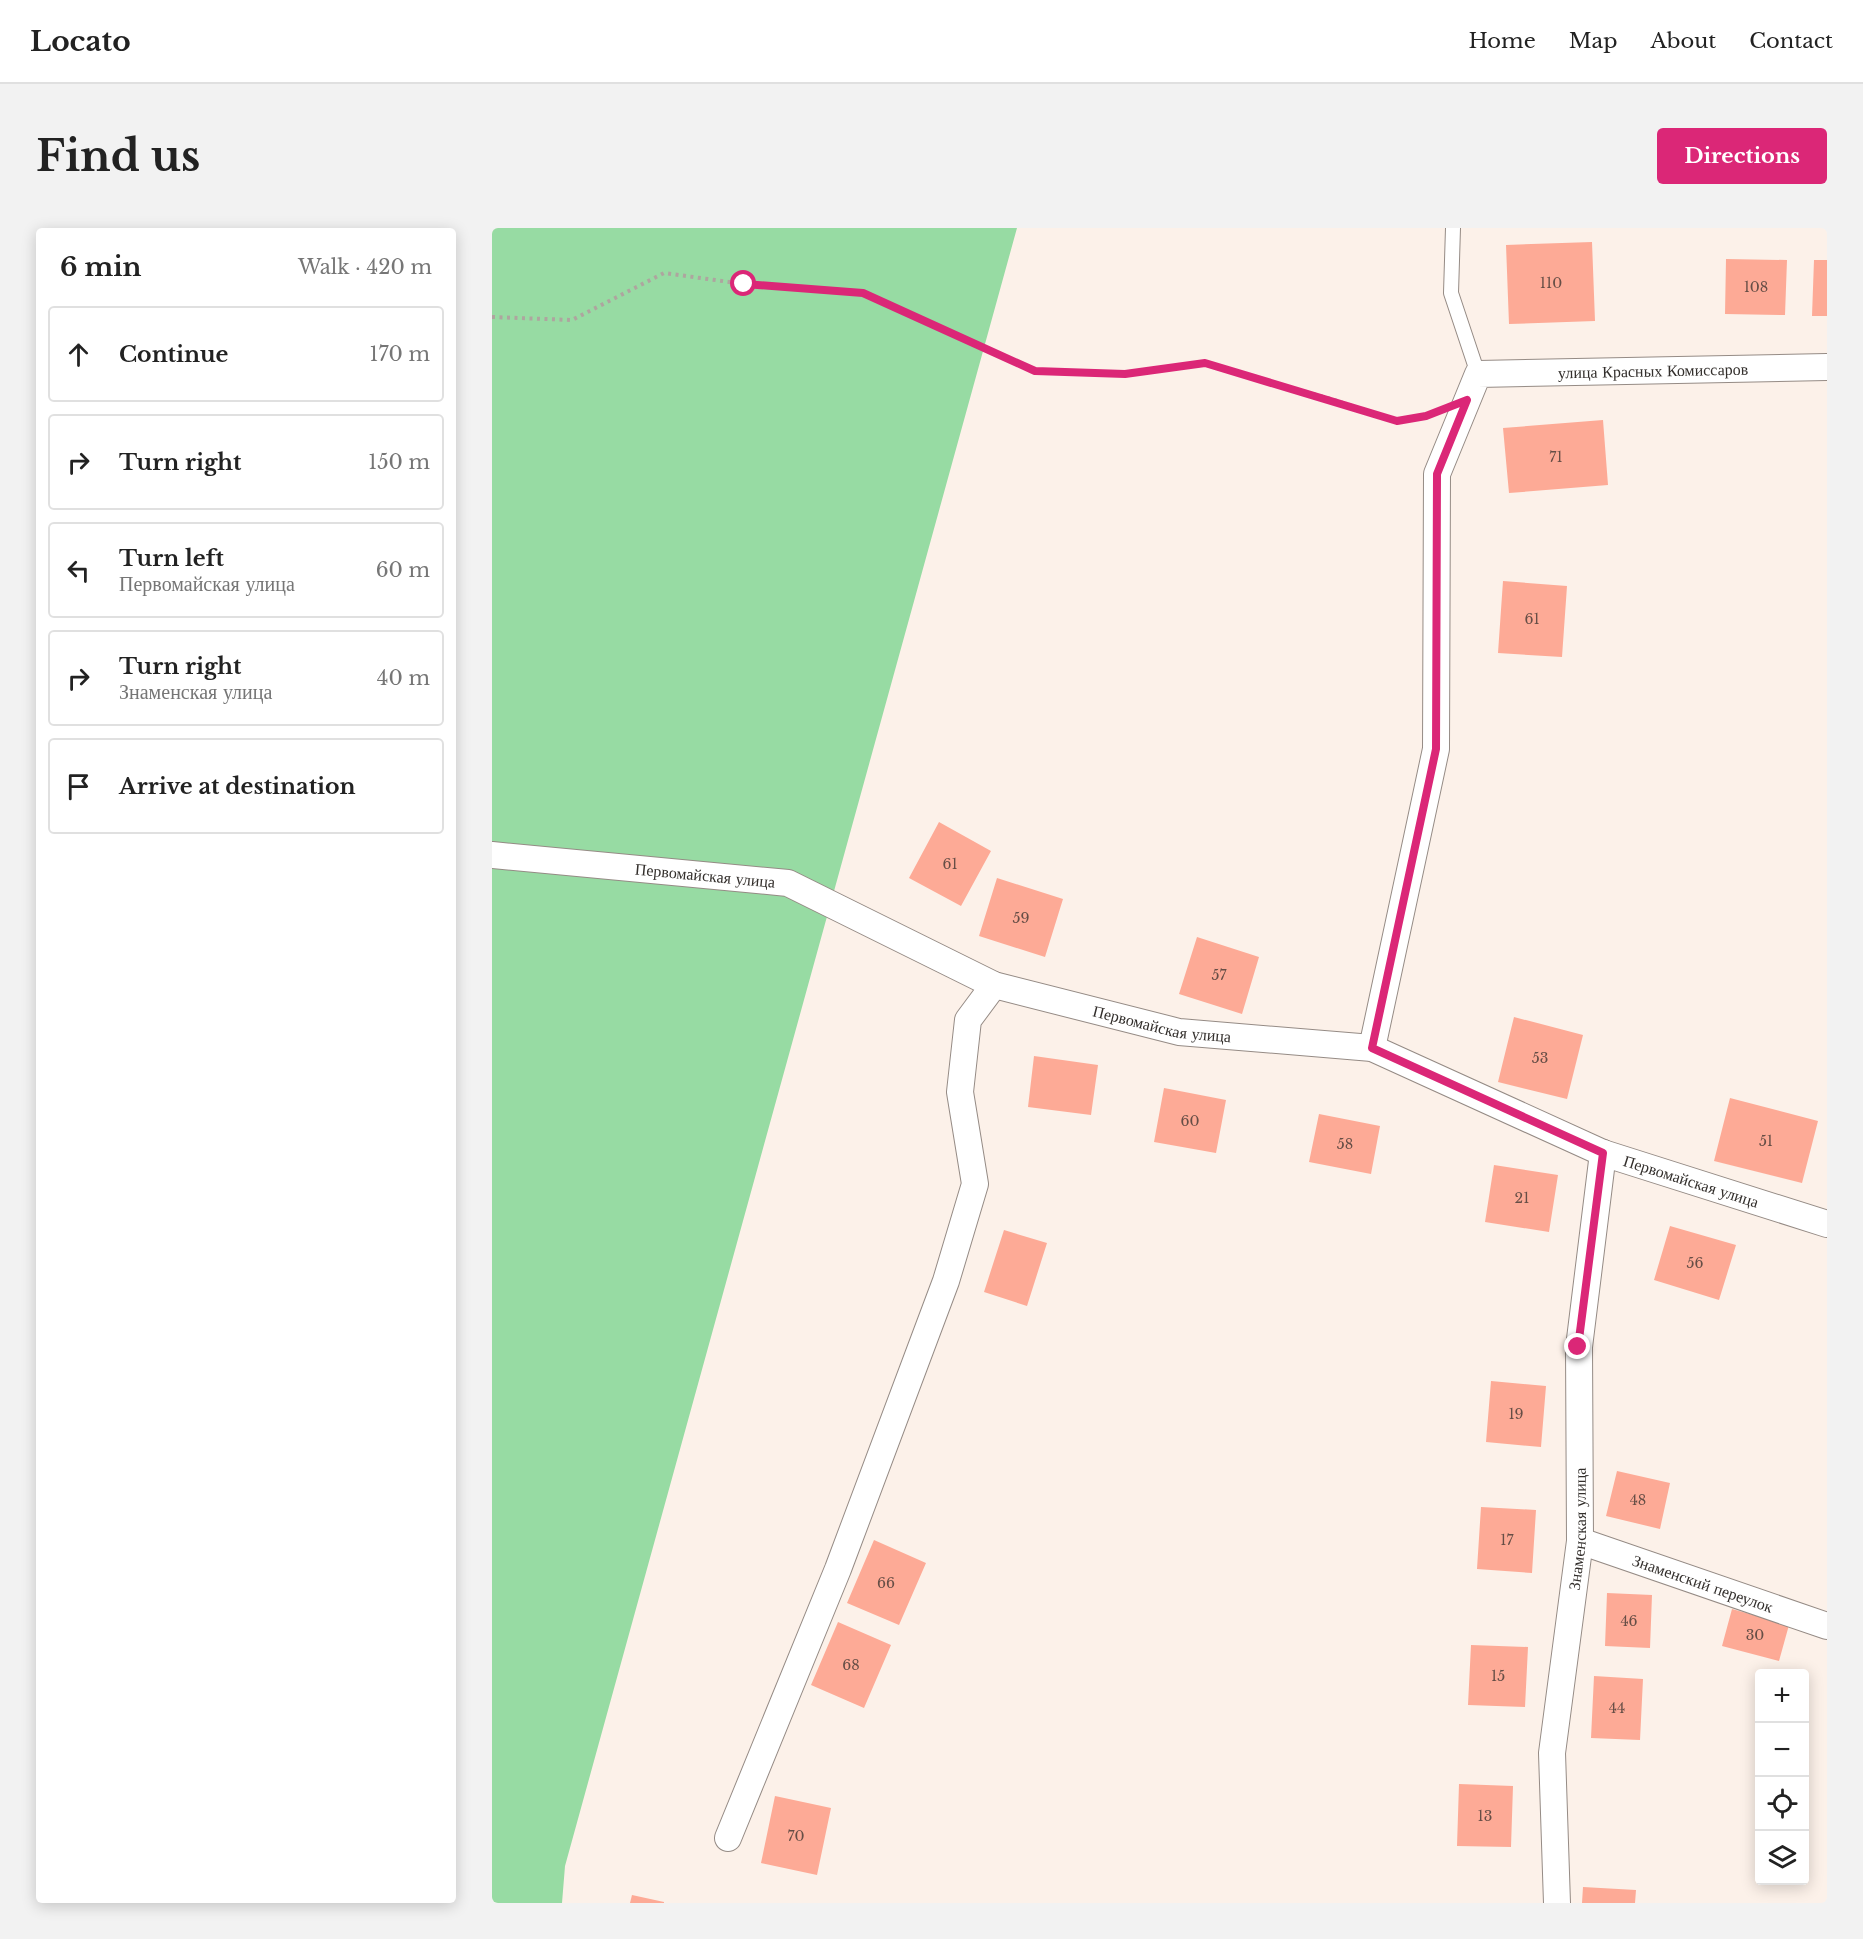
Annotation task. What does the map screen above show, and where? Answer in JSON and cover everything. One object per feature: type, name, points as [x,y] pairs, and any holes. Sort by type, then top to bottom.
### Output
[{"type":"street","name":"улица Красных Комиссаров","points":[[1478,374],[1827,367]]},
{"type":"street","points":[[1372,1048],[1436,749],[1437,474],[1478,374]]},
{"type":"street","name":"Первомайская улица","points":[[492,855],[788,883],[994,985],[1179,1032],[1372,1048],[1603,1153],[1827,1224]]},
{"type":"street","points":[[728,1838],[838,1569],[946,1281],[975,1184],[960,1092],[968,1020],[994,985]]},
{"type":"street","name":"Знаменская улица","points":[[1557,1903],[1552,1753],[1580,1541],[1578,1347],[1603,1153]]},
{"type":"street","name":"Знаменский переулок","points":[[1580,1541],[1827,1626]]},
{"type":"lane","points":[[1453,228],[1451,293],[1478,374]]},
{"type":"path","points":[[492,317],[572,320],[664,273],[744,284],[863,293],[1035,371],[1125,374],[1205,363],[1397,421],[1426,416],[1467,400]]},
{"type":"green space","points":[[492,228],[1017,228],[565,1866],[562,1903],[492,1903]]},
{"type":"building","points":[[1592,242],[1595,321],[1509,324],[1506,245]]},
{"type":"building","points":[[1726,259],[1787,260],[1785,315],[1725,314]]},
{"type":"building","points":[[1814,260],[1827,260],[1827,316],[1812,316]]},
{"type":"building","points":[[1603,420],[1608,485],[1509,493],[1503,428]]},
{"type":"building","points":[[1503,581],[1567,586],[1562,657],[1498,653]]},
{"type":"building","points":[[939,822],[991,851],[961,906],[909,878]]},
{"type":"building","points":[[997,878],[1063,899],[1045,957],[979,936]]},
{"type":"building","points":[[1197,937],[1259,957],[1242,1014],[1179,994]]},
{"type":"building","points":[[1514,1017],[1583,1035],[1567,1099],[1498,1082]]},
{"type":"building","points":[[1034,1056],[1098,1065],[1091,1115],[1028,1107]]},
{"type":"building","points":[[1164,1088],[1226,1100],[1216,1153],[1154,1142]]},
{"type":"building","points":[[1730,1098],[1818,1121],[1802,1183],[1714,1161]]},
{"type":"building","points":[[1319,1114],[1380,1126],[1371,1174],[1309,1162]]},
{"type":"building","points":[[1494,1165],[1558,1175],[1549,1232],[1485,1222]]},
{"type":"building","points":[[1670,1226],[1736,1245],[1719,1300],[1654,1280]]},
{"type":"building","points":[[1004,1230],[1047,1243],[1027,1306],[984,1292]]},
{"type":"building","points":[[1491,1381],[1546,1386],[1541,1447],[1486,1442]]},
{"type":"building","points":[[1617,1471],[1670,1483],[1660,1529],[1606,1516]]},
{"type":"building","points":[[1481,1507],[1536,1510],[1532,1573],[1477,1569]]},
{"type":"building","points":[[874,1540],[926,1563],[899,1625],[847,1603]]},
{"type":"building","points":[[1607,1593],[1652,1595],[1650,1648],[1605,1646]]},
{"type":"building","points":[[1732,1609],[1789,1625],[1779,1661],[1722,1646]]},
{"type":"building","points":[[838,1622],[891,1645],[864,1708],[811,1685]]},
{"type":"building","points":[[1471,1645],[1528,1647],[1525,1707],[1468,1705]]},
{"type":"building","points":[[1594,1676],[1643,1679],[1640,1740],[1591,1738]]},
{"type":"building","points":[[1459,1784],[1513,1786],[1511,1847],[1457,1846]]},
{"type":"building","points":[[775,1796],[831,1808],[817,1875],[761,1863]]},
{"type":"building","points":[[1583,1887],[1636,1890],[1635,1903],[1582,1903]]},
{"type":"building","points":[[632,1895],[664,1902],[664,1903],[630,1903]]},
{"type":"route","points":[[744,284],[863,293],[1035,371],[1125,374],[1205,363],[1334,400],[1397,421],[1426,416],[1467,400],[1437,474],[1436,749],[1372,1048],[1603,1153],[1578,1347]]}]
